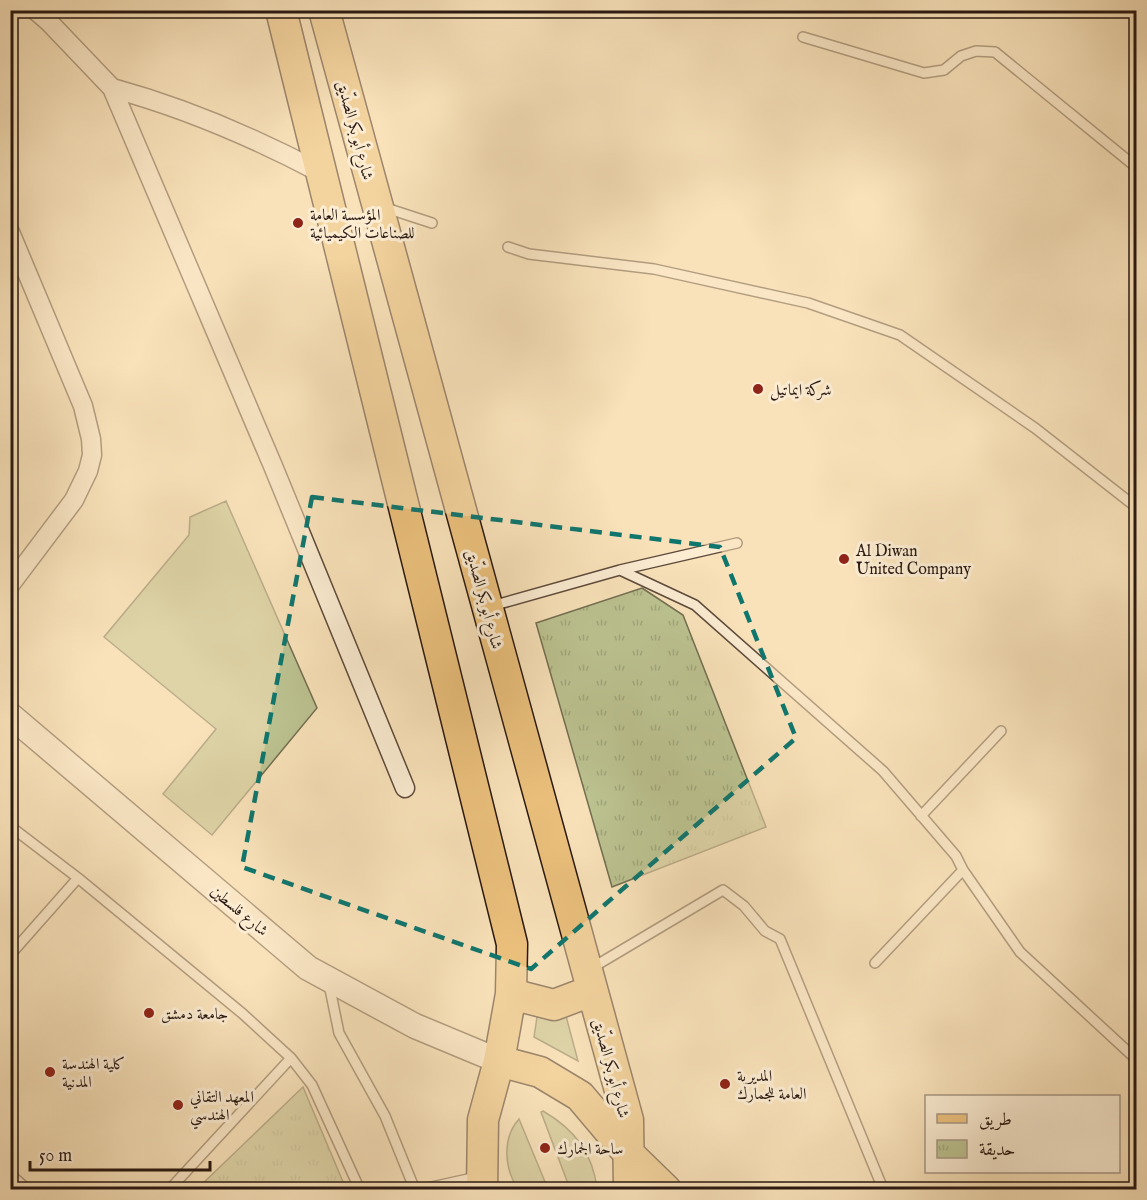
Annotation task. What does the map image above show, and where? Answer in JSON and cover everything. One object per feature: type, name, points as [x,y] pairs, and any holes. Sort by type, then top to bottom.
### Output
[{"type":"main road","points":[[281,10],[512,944],[511,994],[499,1061],[483,1120],[486,1185]]},
{"type":"main road","name":"شارع أبو بكر الصدّيق","points":[[324,10],[588,981],[628,1120],[629,1190]]},
{"type":"main road","points":[[511,994],[554,1005],[588,981]]},
{"type":"main road","points":[[499,1061],[540,1072],[580,1096],[629,1154],[666,1190]]},
{"type":"street","points":[[35,10],[112,88],[268,455],[405,788]]},
{"type":"street","points":[[112,88],[163,102],[269,145],[321,173]]},
{"type":"street","points":[[10,232],[83,406],[91,438],[92,455],[88,471],[74,500],[10,585]]},
{"type":"street","name":"شارع فلسطين","points":[[10,715],[308,968],[415,1026],[499,1061]]},
{"type":"lane","points":[[803,37],[924,73],[944,70],[961,56],[976,51],[995,52],[1137,167]]},
{"type":"lane","points":[[377,205],[432,223]]},
{"type":"lane","points":[[508,248],[529,254],[654,269],[786,298],[900,335],[1035,428],[1137,507]]},
{"type":"lane","points":[[487,608],[620,570],[737,543]]},
{"type":"lane","points":[[620,570],[695,606],[883,771],[956,856],[963,870],[1020,952],[1137,1059]]},
{"type":"lane","points":[[921,816],[1001,731]]},
{"type":"lane","points":[[10,826],[78,878],[243,1014],[291,1058],[312,1085],[360,1190]]},
{"type":"lane","points":[[875,963],[963,870]]},
{"type":"lane","points":[[10,955],[78,878]]},
{"type":"lane","points":[[588,981],[723,890],[737,900],[765,931],[780,939],[881,1184],[873,1190]]},
{"type":"lane","points":[[327,979],[339,1033],[385,1116],[417,1190],[486,1185]]},
{"type":"lane","points":[[169,1190],[291,1058]]},
{"type":"lane","points":[[10,1174],[28,1190]]},
{"type":"highlighted area","points":[[312,497],[720,547],[796,738],[531,969],[242,867]]},
{"type":"green space","points":[[226,501],[317,708],[212,835],[163,794],[216,729],[104,637],[189,535],[190,517]]},
{"type":"green space","points":[[642,588],[683,615],[766,827],[612,887],[536,623]]},
{"type":"green space","points":[[566,1016],[578,1061],[534,1037],[537,1017]]},
{"type":"green space","points":[[303,1087],[346,1189],[197,1189]]},
{"type":"green space","points":[[543,1111],[564,1126],[580,1143],[591,1164],[597,1189],[570,1189],[541,1112]]},
{"type":"green space","points":[[519,1119],[548,1189],[518,1189],[513,1181],[507,1153],[510,1135]]},
{"type":"place","name":"المؤسسة العامة للصناعات الكيميائية","points":[[298,223]]},
{"type":"place","name":"شركة ايماتيل","points":[[758,389]]},
{"type":"place","name":"Al Diwan United Company","points":[[844,559]]},
{"type":"place","name":"جامعة دمشق","points":[[149,1013]]},
{"type":"place","name":"كلية الهندسة المدنية","points":[[50,1072]]},
{"type":"place","name":"المديرية العامة للجمارك","points":[[725,1084]]},
{"type":"place","name":"المعهد التقاني الهندسي","points":[[178,1105]]},
{"type":"place","name":"ساحة الجمارك","points":[[545,1148]]}]
